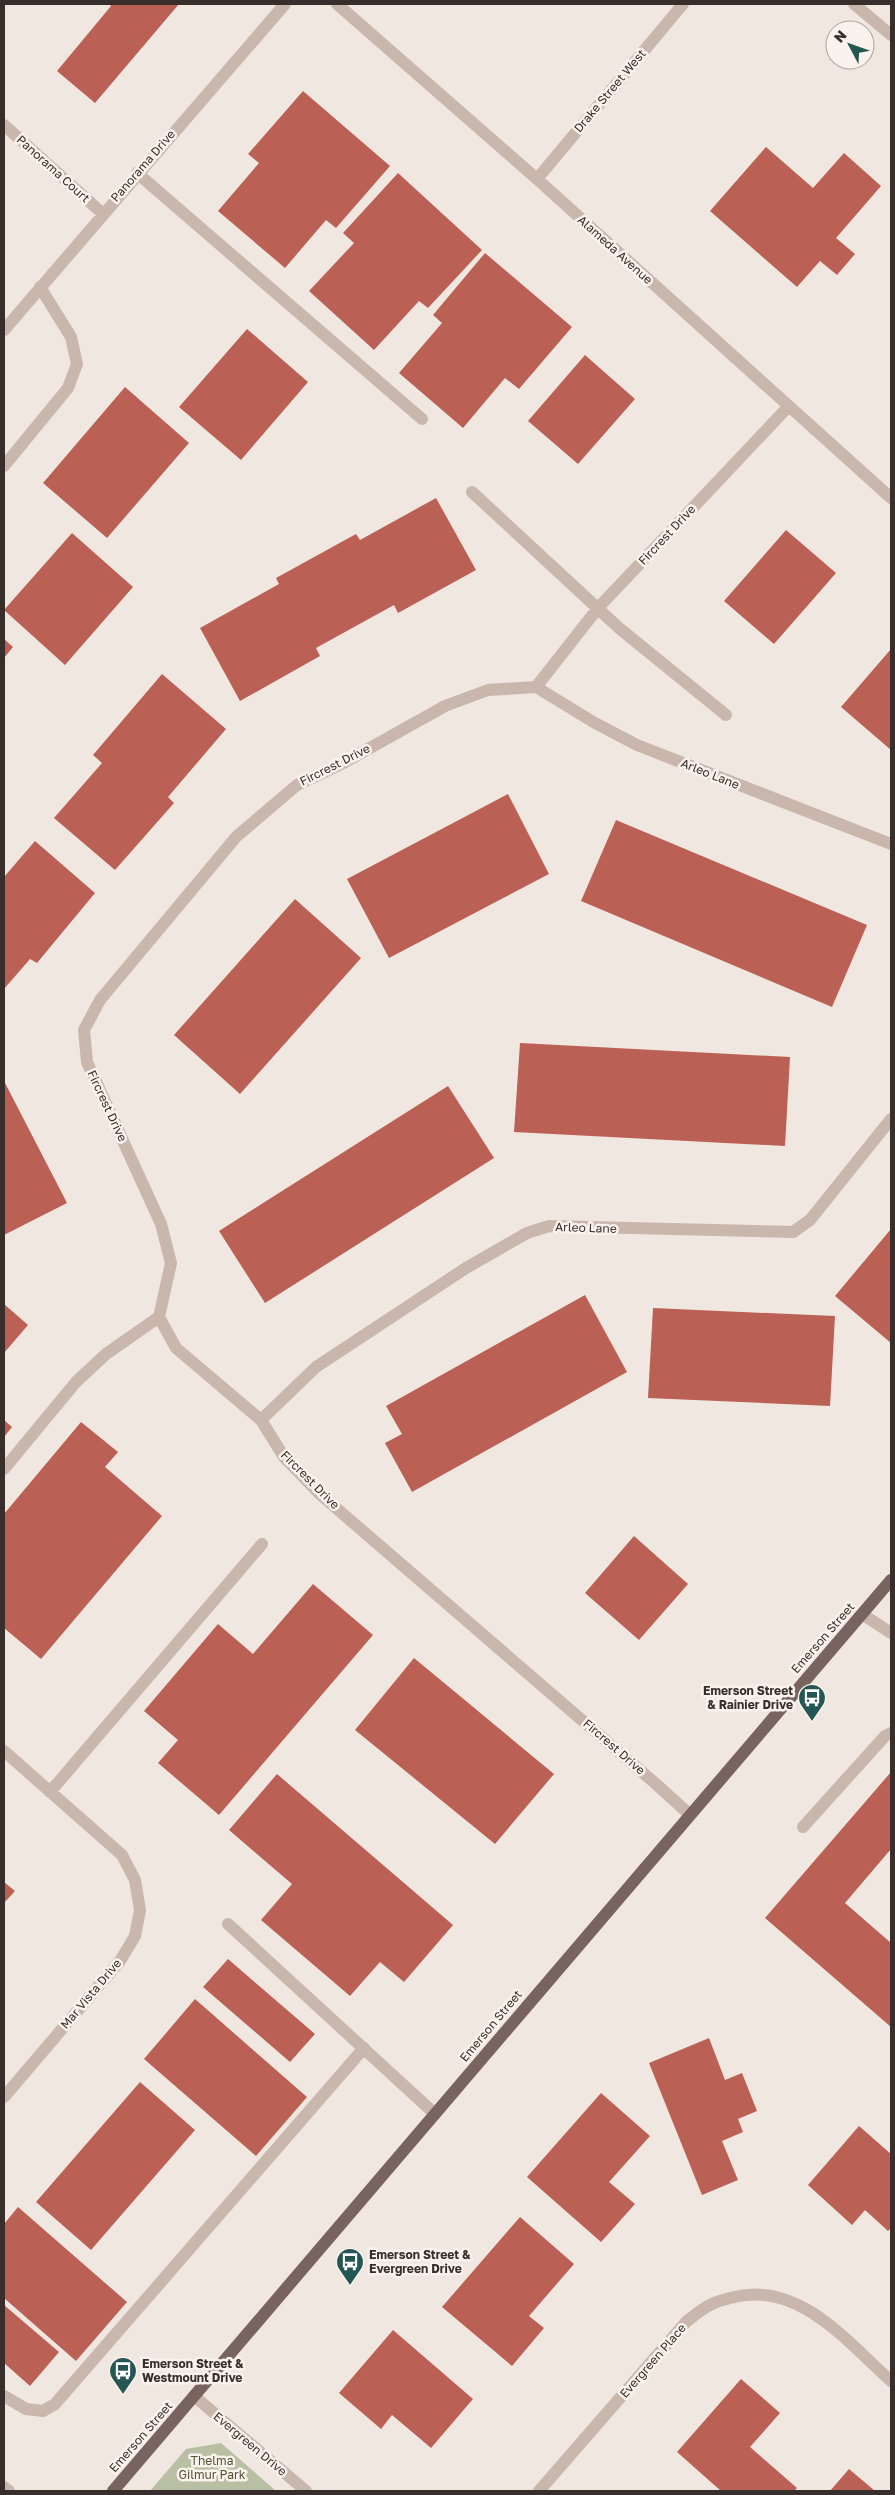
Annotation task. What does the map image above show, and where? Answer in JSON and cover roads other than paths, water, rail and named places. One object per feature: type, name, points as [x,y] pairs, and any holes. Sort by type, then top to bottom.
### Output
[{"type":"main road","name":"Emerson Street","points":[[113,2491],[689,1814],[891,1580]]},
{"type":"street","name":"Panorama Drive","points":[[4,330],[102,213],[285,4]]},
{"type":"street","name":"Alameda Avenue","points":[[337,4],[537,179],[891,498]]},
{"type":"street","name":"Drake Street West","points":[[537,179],[683,4]]},
{"type":"street","points":[[854,4],[891,35]]},
{"type":"street","name":"Panorama Court","points":[[4,125],[102,213]]},
{"type":"street","points":[[137,173],[422,419]]},
{"type":"street","points":[[4,466],[68,388],[77,364],[71,337],[40,287]]},
{"type":"street","name":"Fircrest Drive","points":[[689,1814],[322,1495],[284,1457],[261,1420],[176,1348],[159,1317],[171,1263],[160,1224],[87,1062],[84,1030],[100,1000],[236,837],[297,785],[345,762],[445,706],[488,690],[536,687],[598,608],[788,407]]},
{"type":"street","points":[[472,492],[598,608],[726,715]]},
{"type":"street","name":"Arleo Lane","points":[[536,687],[595,723],[637,745],[891,844]]},
{"type":"street","name":"Arleo Lane","points":[[261,1420],[316,1367],[466,1268],[527,1233],[549,1226],[793,1232],[810,1220],[891,1119]]},
{"type":"street","points":[[4,1469],[76,1382],[106,1354],[159,1317]]},
{"type":"street","points":[[50,1792],[262,1544]]},
{"type":"street","points":[[862,1614],[891,1633]]},
{"type":"street","points":[[803,1827],[885,1736],[891,1733]]},
{"type":"street","name":"Mar Vista Drive","points":[[4,1751],[122,1855],[135,1880],[140,1910],[135,1936],[120,1961],[4,2097]]},
{"type":"street","points":[[228,1924],[435,2114]]},
{"type":"street","points":[[4,2396],[26,2409],[43,2412],[55,2404],[364,2048]]},
{"type":"street","name":"Evergreen Place","points":[[540,2491],[687,2321],[713,2303],[744,2295],[777,2296],[801,2305],[816,2314],[891,2381]]},
{"type":"street","name":"Evergreen Drive","points":[[194,2396],[306,2491]]},
{"type":"street","points":[[4,2487],[9,2491]]},
{"type":"place","name":"Emerson Street & Rainier Drive","points":[[812,1722]]},
{"type":"place","name":"Emerson Street & Evergreen Drive","points":[[350,2286]]},
{"type":"place","name":"Emerson Street & Westmount Drive","points":[[123,2395]]},
{"type":"park label","name":"Thelma Gilmur Park","points":[[212,2468]]}]
